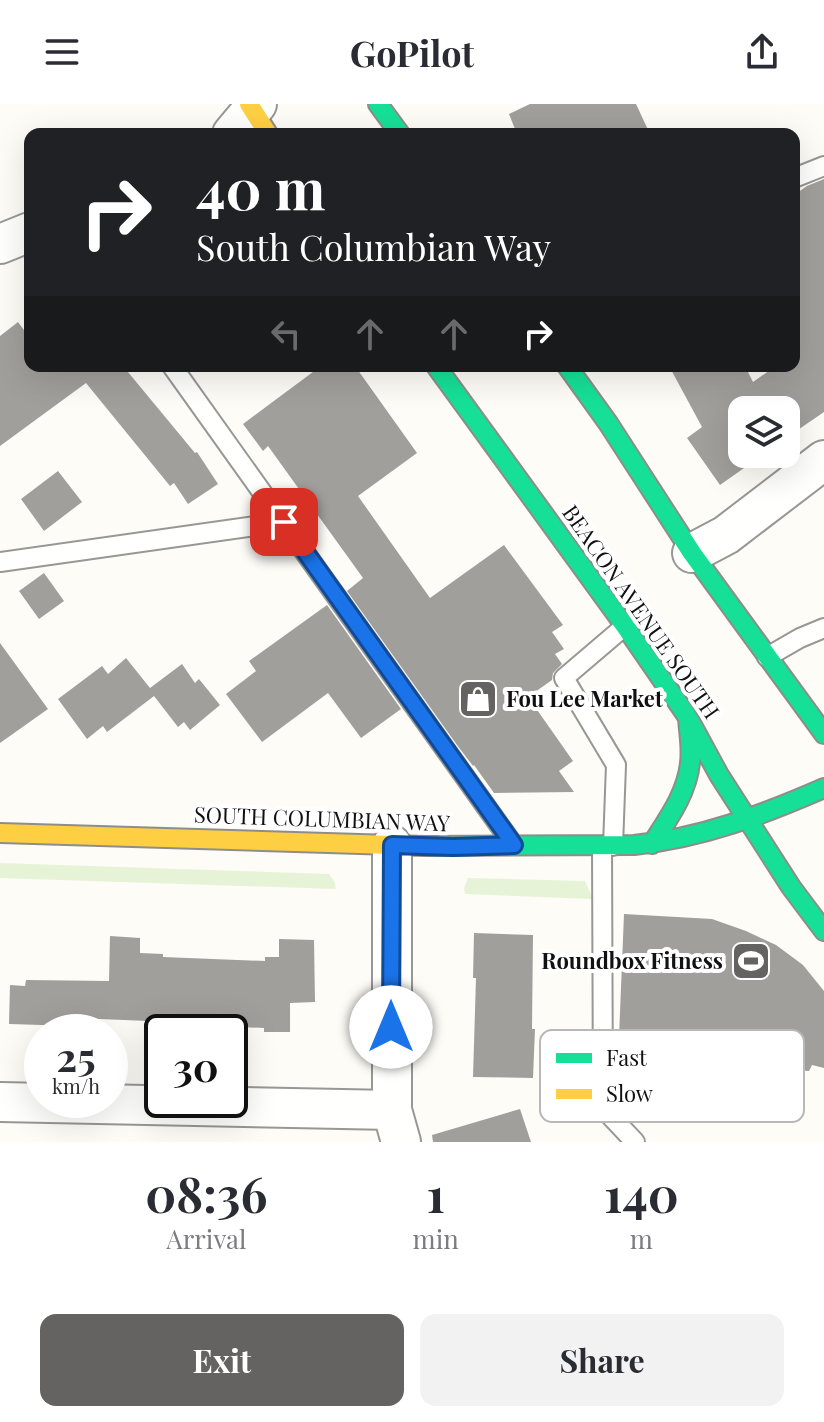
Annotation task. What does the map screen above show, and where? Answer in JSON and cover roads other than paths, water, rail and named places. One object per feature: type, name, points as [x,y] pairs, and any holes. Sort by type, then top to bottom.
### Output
[{"type":"main road","points":[[378,104],[396,128]]},
{"type":"main road","name":"BEACON AVENUE SOUTH","points":[[440,372],[687,716],[719,775],[791,887],[824,931]]},
{"type":"main road","points":[[571,372],[692,553],[824,734]]},
{"type":"main road","points":[[652,844],[667,821],[688,775],[690,748],[687,716]]},
{"type":"main road","name":"SOUTH COLUMBIAN WAY","points":[[0,833],[453,847],[652,844],[700,836],[748,820],[824,788]]},
{"type":"street","points":[[0,244],[24,234]]},
{"type":"street","points":[[692,553],[726,535],[824,460]]},
{"type":"street","points":[[0,1102],[397,1126],[392,845]]},
{"type":"lane","points":[[800,176],[824,166]]},
{"type":"lane","points":[[176,372],[514,845]]},
{"type":"lane","points":[[0,562],[284,522]]},
{"type":"lane","points":[[604,1030],[608,846],[616,765],[564,678],[625,626]]},
{"type":"lane","points":[[767,657],[824,628]]},
{"type":"lane","points":[[616,1122],[635,1142]]},
{"type":"place","name":"Fou Lee Market","points":[[478,699]]},
{"type":"place","name":"Roundbox Fitness","points":[[751,961]]}]
